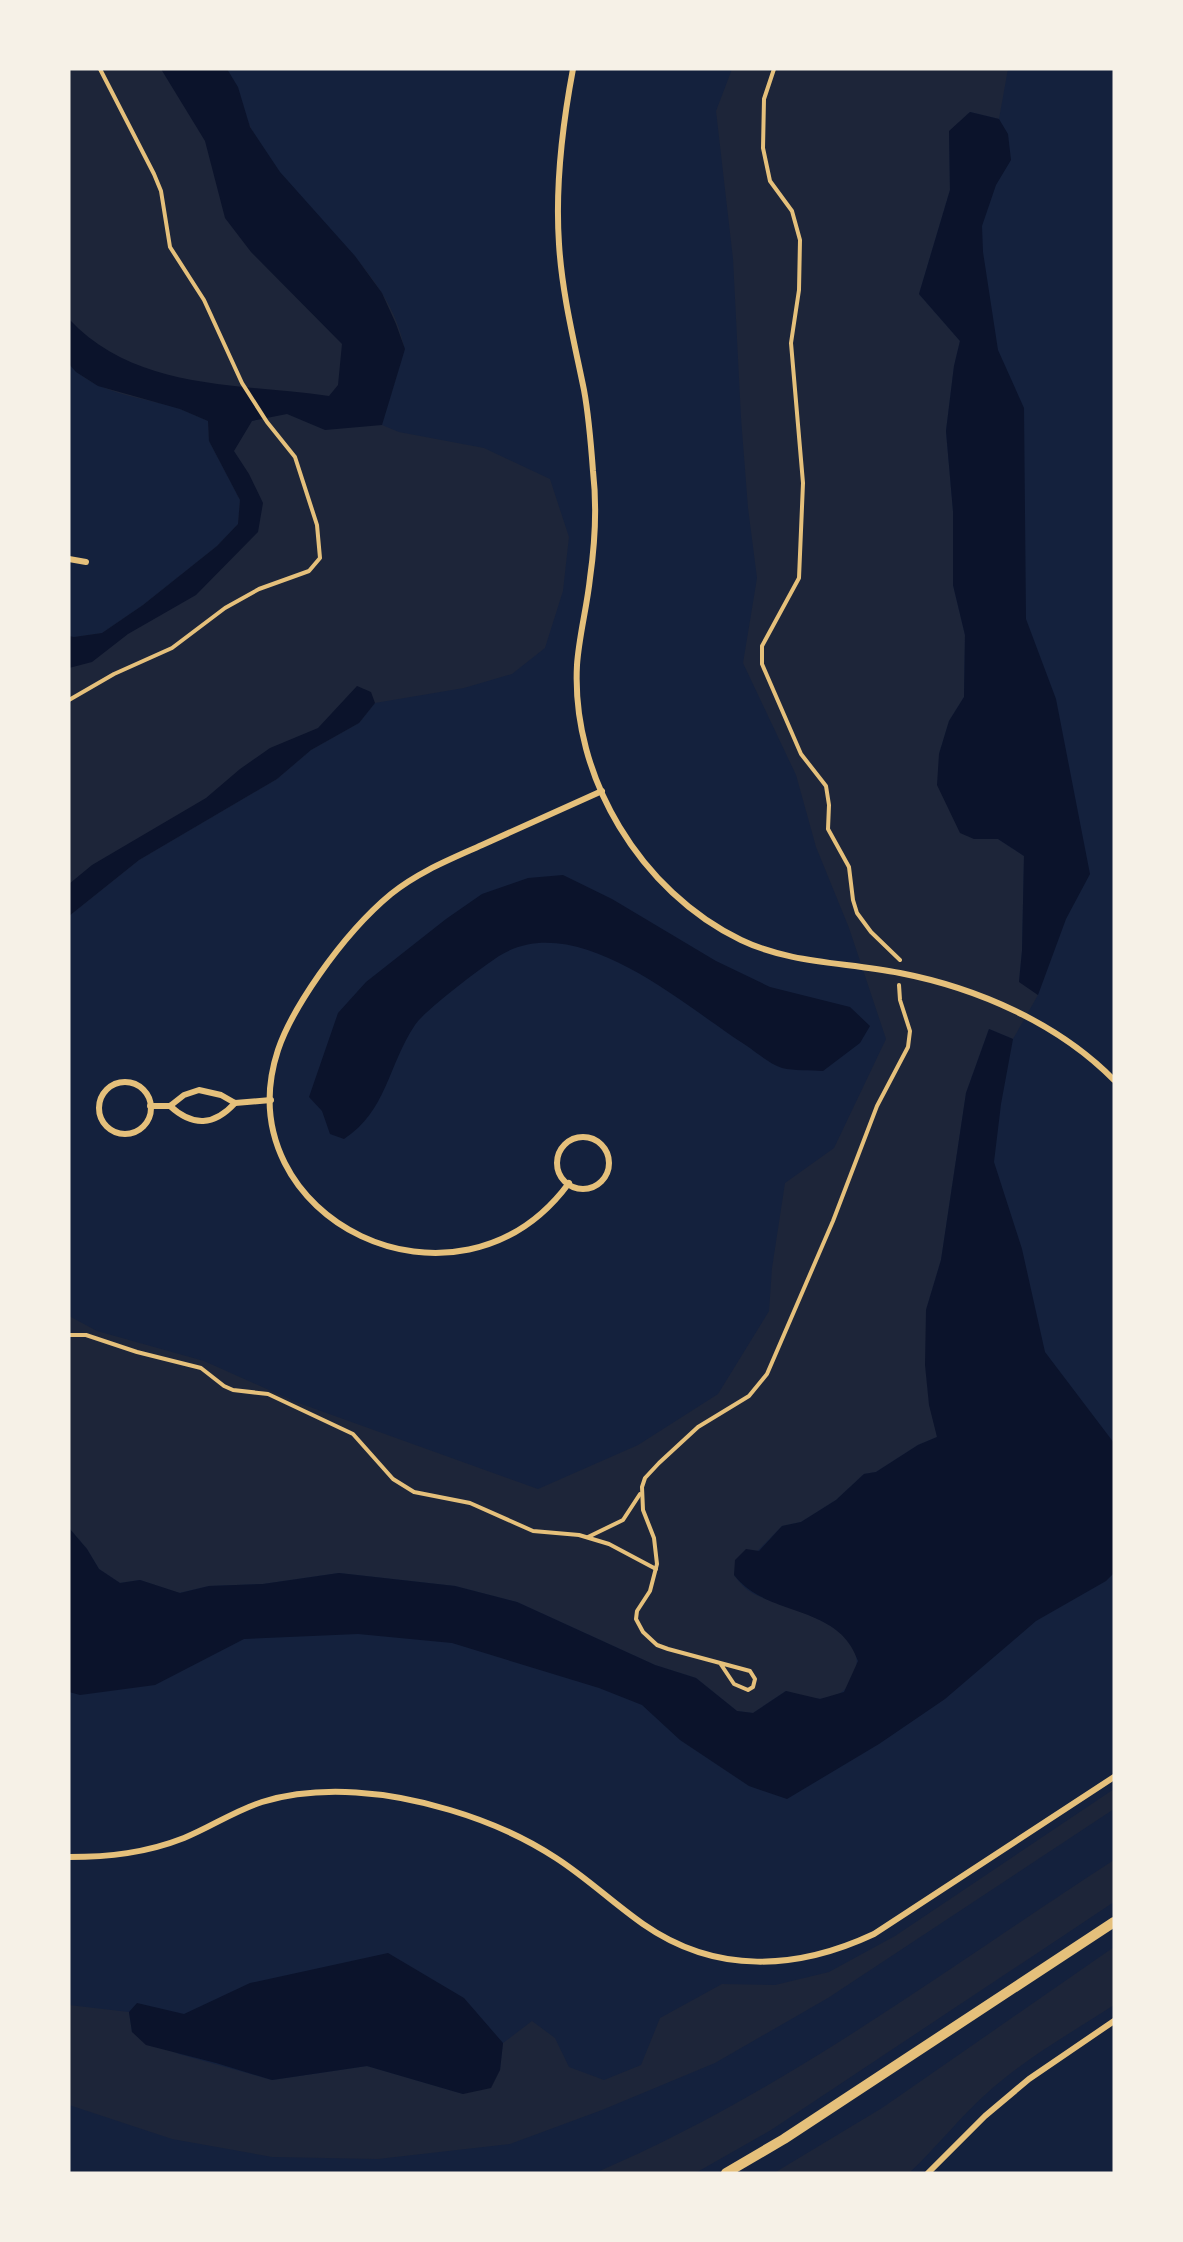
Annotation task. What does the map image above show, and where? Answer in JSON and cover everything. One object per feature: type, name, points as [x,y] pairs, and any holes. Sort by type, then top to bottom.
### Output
[{"type":"street","points":[[571,69],[560,150],[559,244],[565,300],[588,420],[594,488],[592,556],[577,661],[576,688],[579,714],[589,757],[602,791],[633,850],[673,893],[716,926],[744,941],[813,962],[900,973],[946,984],[1024,1016],[1085,1054],[1114,1080]]},
{"type":"street","points":[[69,559],[86,562]]},
{"type":"street","points":[[569,1183],[548,1208],[521,1229],[497,1242],[472,1250],[443,1255],[392,1249],[343,1226],[308,1196],[282,1156],[274,1131],[271,1100],[277,1051],[287,1026],[336,951],[361,921],[392,893],[428,869],[602,791]]},
{"type":"street","points":[[121,1083],[141,1088],[150,1106],[150,1115],[144,1126],[129,1133],[110,1129],[100,1113],[100,1101],[104,1093],[110,1087],[121,1083]]},
{"type":"street","points":[[150,1106],[170,1106],[184,1095],[198,1090],[221,1095],[235,1103],[271,1100]]},
{"type":"street","points":[[170,1106],[185,1118],[206,1123],[220,1117],[235,1103]]},
{"type":"street","points":[[580,1137],[596,1141],[608,1157],[609,1165],[604,1177],[595,1185],[587,1188],[569,1183],[558,1168],[562,1148],[580,1137]]},
{"type":"street","points":[[69,1857],[102,1857],[150,1850],[185,1838],[234,1813],[293,1795],[355,1794],[406,1799],[456,1812],[513,1834],[563,1863],[643,1924],[674,1941],[731,1959],[785,1962],[844,1948],[874,1934],[1114,1777]]},
{"type":"street","points":[[726,2173],[784,2139],[1114,1922]]},
{"type":"street","points":[[928,2173],[985,2116],[1029,2079],[1114,2021]]},
{"type":"path","points":[[69,700],[114,674],[172,648],[225,608],[259,589],[309,571],[320,558],[321,545],[303,476],[295,457],[267,422],[242,383],[204,300],[170,247],[161,191],[100,69]]},
{"type":"path","points":[[720,1663],[734,1684],[748,1690],[753,1687],[755,1679],[750,1671],[657,1645],[643,1632],[636,1619],[637,1611],[650,1590],[656,1569],[657,1552],[643,1510],[642,1490],[645,1478],[699,1427],[749,1396],[767,1374],[833,1221],[877,1106],[908,1047],[910,1031],[900,1000],[900,961],[870,933],[857,913],[849,867],[828,829],[829,805],[826,786],[801,754],[762,664],[762,646],[799,578],[803,483],[791,343],[799,290],[800,240],[792,211],[770,181],[763,148],[764,99],[774,69]]},
{"type":"path","points":[[69,1335],[86,1335],[137,1352],[201,1368],[224,1386],[233,1390],[268,1394],[353,1434],[393,1479],[414,1492],[470,1503],[533,1531],[587,1538],[619,1549],[656,1569]]},
{"type":"path","points":[[587,1538],[623,1520],[642,1490]]},
{"type":"shaded area","points":[[69,69],[227,69],[254,133],[278,170],[368,273],[396,319],[404,346],[382,425],[399,432],[484,448],[550,479],[569,537],[563,591],[545,648],[512,674],[464,688],[375,703],[359,723],[311,750],[277,779],[139,860],[69,916],[69,642],[74,637],[102,633],[143,605],[217,546],[238,524],[240,500],[209,441],[208,421],[178,408],[105,388],[79,374],[69,364]]},
{"type":"shaded area","points":[[161,69],[227,69],[238,87],[250,127],[280,172],[355,256],[382,293],[405,349],[382,425],[325,430],[287,414],[252,421],[234,451],[249,474],[263,503],[258,532],[196,595],[128,634],[92,662],[69,668],[69,636],[102,633],[143,605],[217,546],[238,524],[240,500],[209,441],[208,421],[180,409],[98,386],[76,372],[69,364],[69,319],[96,342],[125,360],[157,372],[225,385],[329,396],[338,385],[342,344],[251,252],[225,218],[205,141]]},
{"type":"shaded area","points":[[732,69],[1008,69],[999,119],[970,112],[949,132],[950,190],[919,294],[960,341],[954,366],[946,431],[953,511],[953,585],[965,635],[964,697],[949,721],[939,754],[974,839],[998,839],[1024,856],[1019,981],[1038,995],[1013,1039],[989,1029],[966,1093],[941,1260],[926,1310],[937,1437],[918,1445],[876,1472],[864,1474],[836,1500],[801,1522],[782,1526],[734,1575],[754,1594],[803,1612],[837,1630],[850,1642],[856,1655],[855,1671],[846,1689],[840,1693],[830,1697],[811,1698],[786,1691],[753,1713],[737,1711],[696,1678],[655,1665],[517,1602],[455,1586],[339,1573],[263,1584],[209,1586],[179,1593],[140,1580],[120,1583],[99,1569],[87,1549],[69,1528],[69,1316],[97,1331],[204,1361],[296,1402],[538,1489],[638,1445],[718,1394],[769,1311],[772,1268],[785,1183],[834,1148],[886,1039],[849,928],[816,847],[796,775],[743,663],[757,578],[748,508],[741,418],[733,259],[716,111]]},
{"type":"shaded area","points":[[970,112],[999,119],[1008,134],[1011,160],[996,185],[982,226],[983,252],[998,350],[1024,408],[1026,619],[1056,699],[1090,874],[1066,919],[1038,995],[1019,982],[1024,856],[998,839],[974,839],[960,833],[937,785],[939,754],[949,721],[964,697],[965,635],[953,585],[953,511],[946,431],[954,366],[960,341],[919,294],[950,190],[949,131]]},
{"type":"shaded area","points":[[357,686],[371,692],[375,703],[359,723],[311,750],[277,779],[139,860],[69,916],[69,884],[92,865],[206,798],[240,769],[270,748],[318,728]]},
{"type":"shaded area","points":[[563,875],[612,899],[716,961],[770,987],[850,1007],[870,1026],[860,1043],[823,1071],[782,1068],[768,1061],[662,987],[629,968],[595,953],[562,944],[530,944],[499,956],[430,1009],[415,1025],[406,1040],[386,1086],[369,1115],[344,1139],[330,1134],[322,1111],[309,1097],[338,1013],[366,982],[446,919],[482,894],[528,878]]},
{"type":"shaded area","points":[[989,1029],[1013,1039],[1001,1104],[994,1162],[1022,1249],[1045,1352],[1114,1443],[1114,1573],[1106,1581],[1036,1621],[945,1699],[879,1744],[787,1799],[749,1786],[680,1740],[642,1705],[599,1688],[452,1643],[358,1634],[244,1639],[155,1685],[80,1695],[69,1692],[69,1528],[87,1549],[99,1569],[120,1583],[140,1580],[180,1593],[209,1586],[263,1584],[339,1573],[455,1586],[517,1602],[655,1665],[696,1678],[737,1711],[753,1713],[786,1691],[820,1699],[844,1692],[858,1661],[849,1642],[835,1629],[819,1620],[748,1589],[734,1575],[735,1560],[746,1549],[759,1551],[782,1526],[801,1522],[836,1500],[864,1474],[876,1472],[918,1445],[937,1437],[929,1405],[925,1365],[926,1310],[941,1260],[966,1093]]},
{"type":"shaded area","points":[[1114,1789],[1114,1809],[828,1998],[715,2063],[602,2110],[510,2144],[378,2159],[272,2157],[172,2139],[69,2105],[69,2005],[129,2012],[132,2032],[179,2054],[272,2080],[367,2066],[463,2094],[500,2070],[503,2043],[532,2021],[555,2038],[569,2067],[604,2080],[641,2065],[660,2018],[722,1984],[775,1985],[829,1972],[895,1936]]},
{"type":"shaded area","points":[[1114,1860],[1114,1902],[771,2130],[693,2173],[595,2173],[732,2106],[797,2068]]},
{"type":"shaded area","points":[[1114,1947],[1114,2005],[1048,2047],[1001,2081],[976,2103],[909,2173],[774,2173],[882,2108]]},
{"type":"shaded area","points":[[388,1953],[464,1998],[503,2043],[500,2070],[491,2088],[463,2094],[367,2066],[272,2080],[146,2045],[132,2032],[129,2012],[137,2003],[184,2014],[250,1983]]}]
